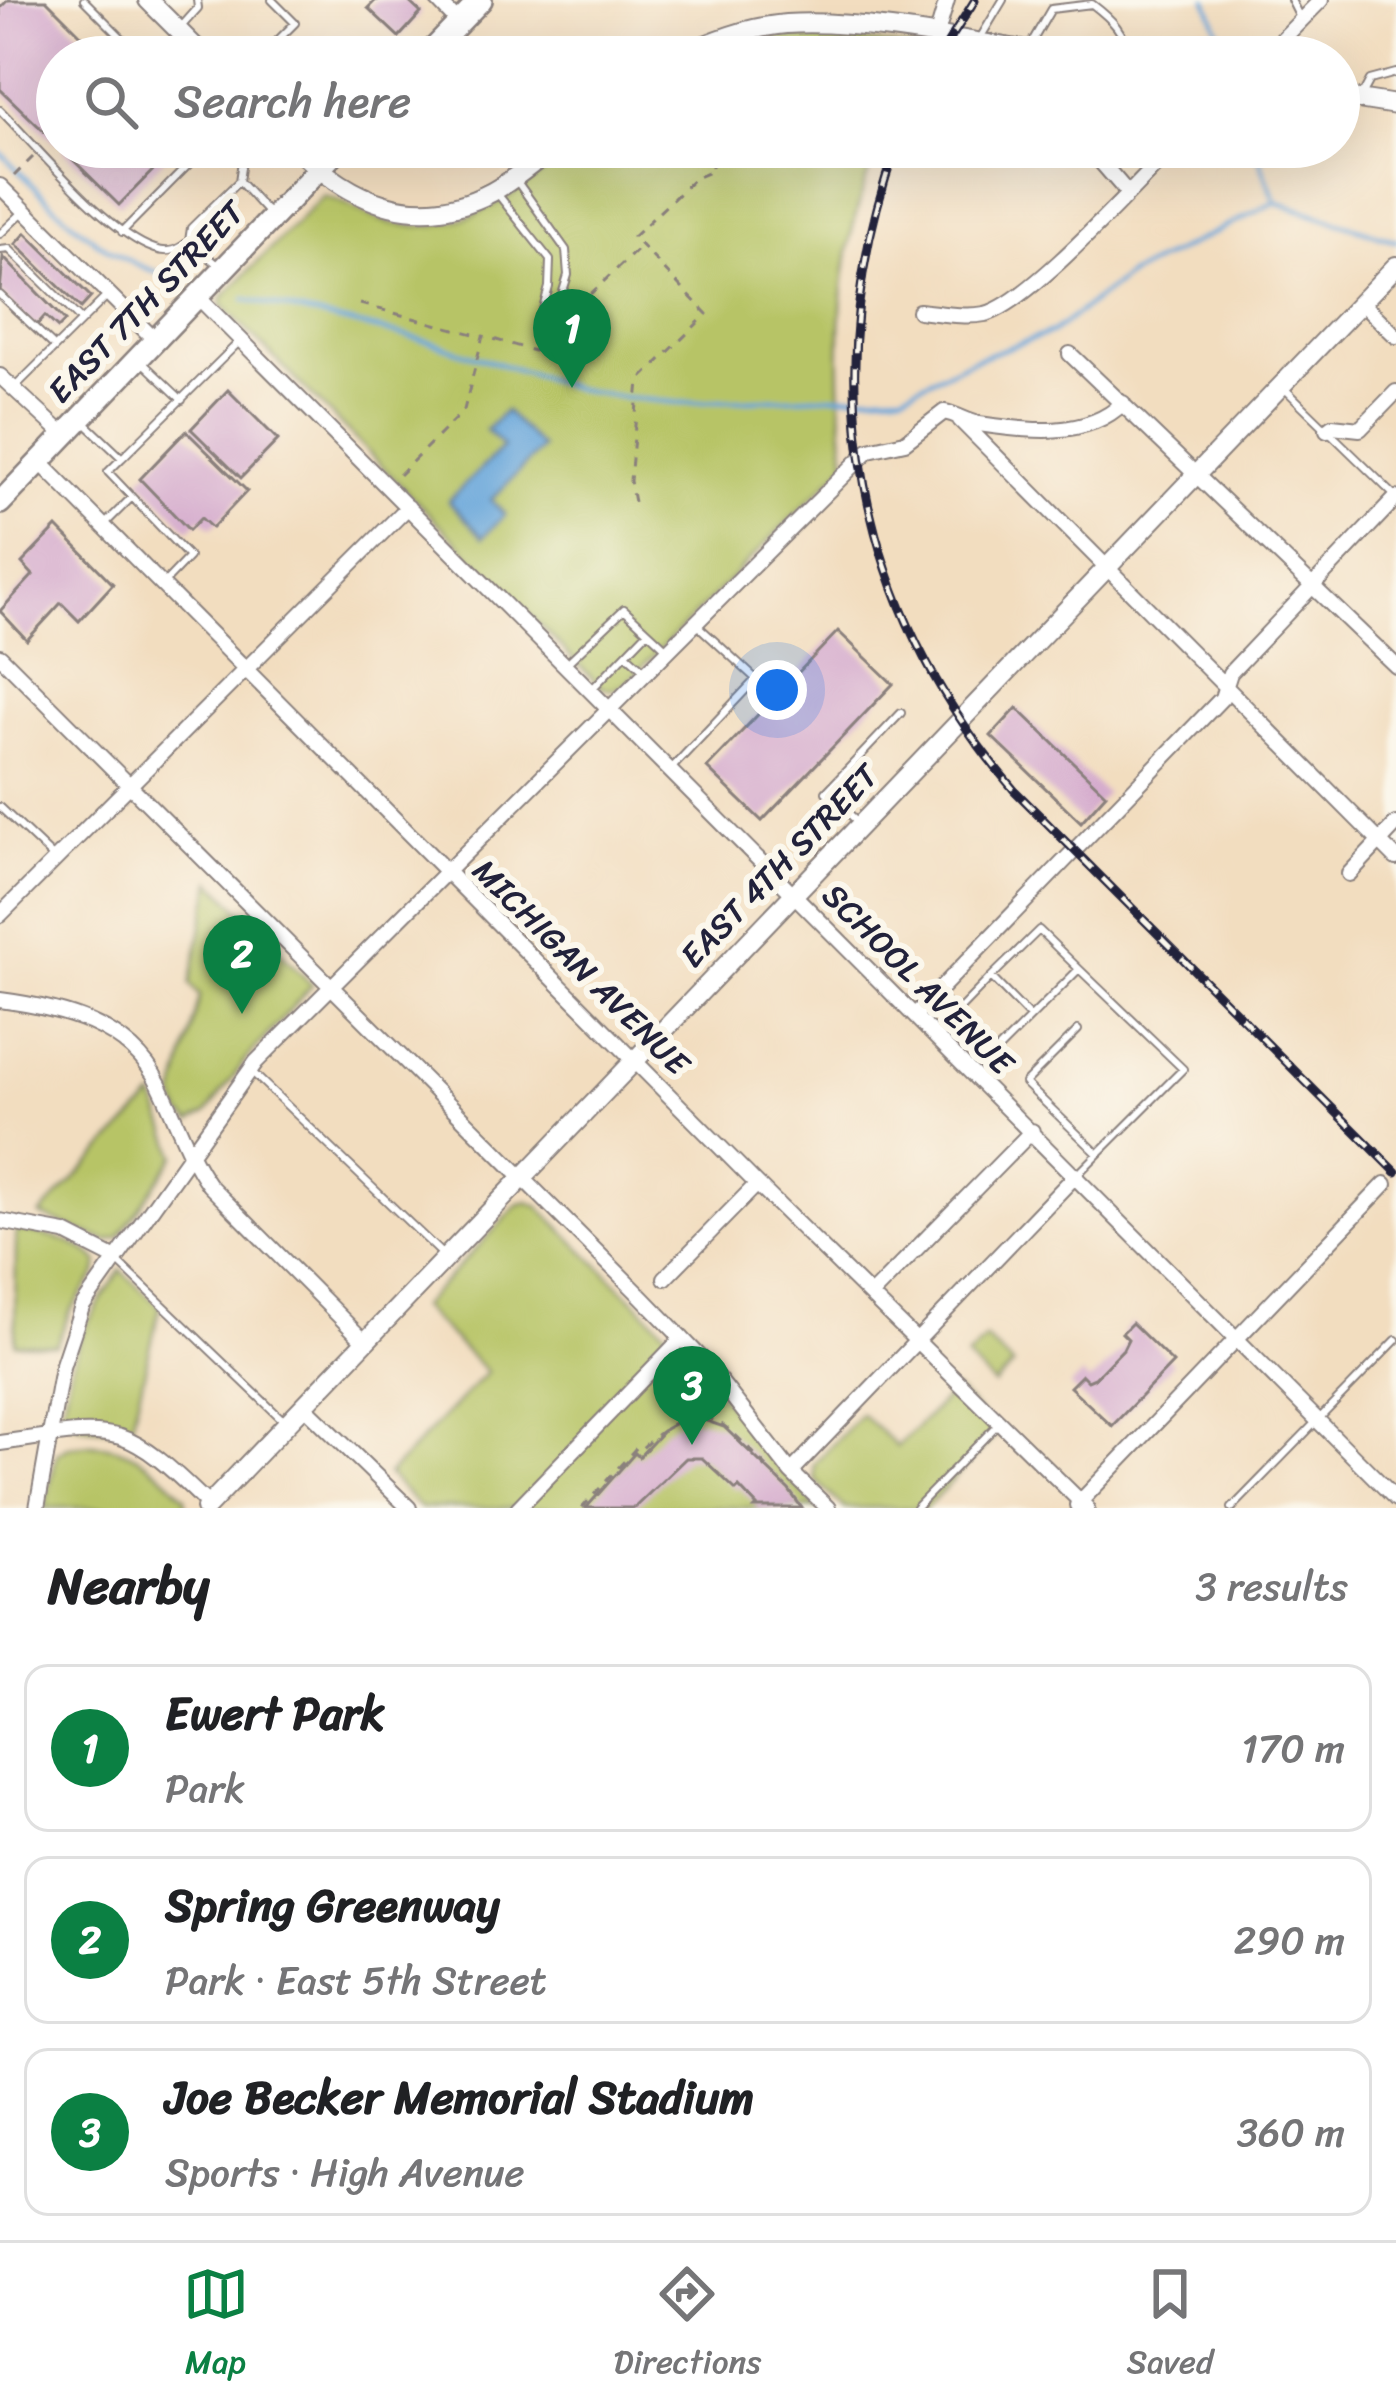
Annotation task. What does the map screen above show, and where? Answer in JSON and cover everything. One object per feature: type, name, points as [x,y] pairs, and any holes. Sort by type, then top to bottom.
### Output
[{"type":"main road","points":[[446,36],[481,0]]},
{"type":"main road","name":"EAST 7TH STREET","points":[[0,503],[318,170]]},
{"type":"street","points":[[148,0],[176,36]]},
{"type":"street","points":[[437,0],[459,22]]},
{"type":"street","points":[[936,36],[947,0]]},
{"type":"street","points":[[1286,36],[1322,0]]},
{"type":"street","points":[[733,36],[785,24],[928,36]]},
{"type":"street","points":[[1360,99],[1396,105]]},
{"type":"street","points":[[318,170],[359,198],[387,208],[420,210],[452,206],[494,191],[527,168]]},
{"type":"street","points":[[1106,168],[1127,192]]},
{"type":"street","points":[[919,311],[980,315],[1003,307],[1036,282],[1152,168]]},
{"type":"street","points":[[4,185],[24,211],[154,340]]},
{"type":"street","name":"EAST 4TH STREET","points":[[207,1506],[1394,268]]},
{"type":"street","name":"SCHOOL AVENUE","points":[[197,296],[1396,1499]]},
{"type":"street","points":[[1360,301],[1396,336]]},
{"type":"street","points":[[1070,354],[1396,666]]},
{"type":"street","points":[[0,376],[64,436]]},
{"type":"street","points":[[1327,430],[1332,426],[1360,429],[1396,392]]},
{"type":"street","points":[[37,1508],[71,1331],[82,1307],[250,1070],[332,986],[863,455],[905,442],[940,414],[979,424],[1063,429],[1097,422],[1123,403]]},
{"type":"street","points":[[954,414],[1396,858]]},
{"type":"street","name":"MICHIGAN AVENUE","points":[[40,461],[1080,1506]]},
{"type":"street","points":[[916,1014],[1222,698],[1230,673],[1396,498]]},
{"type":"street","points":[[0,915],[408,507]]},
{"type":"street","points":[[0,656],[682,1338],[791,1472],[828,1508]]},
{"type":"street","points":[[1349,874],[1396,824]]},
{"type":"street","points":[[0,1000],[67,1012],[123,1040],[156,1078],[190,1155],[218,1195],[365,1342]]},
{"type":"street","points":[[872,1294],[1032,1131]]},
{"type":"street","points":[[791,1472],[1076,1175]]},
{"type":"street","points":[[665,1278],[757,1184]]},
{"type":"street","points":[[1080,1506],[1385,1184]]},
{"type":"street","points":[[0,1221],[65,1233],[116,1259]]},
{"type":"street","points":[[518,1508],[682,1338]]},
{"type":"street","points":[[304,1406],[409,1508]]},
{"type":"street","points":[[0,1443],[93,1430],[120,1435],[163,1460],[207,1506]]},
{"type":"lane","points":[[84,0],[120,36]]},
{"type":"lane","points":[[184,36],[198,8],[196,0]]},
{"type":"lane","points":[[272,0],[295,23],[282,36]]},
{"type":"lane","points":[[982,36],[1003,0]]},
{"type":"lane","points":[[1291,0],[1302,20]]},
{"type":"lane","points":[[1027,36],[1051,9],[1092,4],[1125,36]]},
{"type":"lane","points":[[1360,99],[1370,80],[1396,74]]},
{"type":"lane","points":[[0,110],[36,146]]},
{"type":"lane","points":[[58,168],[122,232],[158,251],[179,250],[189,241],[191,228],[238,181],[241,168]]},
{"type":"lane","points":[[122,232],[185,168]]},
{"type":"lane","points":[[514,178],[566,250],[569,265],[554,320],[544,332],[563,334],[593,318]]},
{"type":"lane","points":[[238,181],[272,218]]},
{"type":"lane","points":[[494,191],[545,253],[551,269],[541,316],[546,325]]},
{"type":"lane","points":[[0,234],[24,211]]},
{"type":"lane","points":[[189,241],[223,269]]},
{"type":"lane","points":[[0,250],[9,249],[82,321]]},
{"type":"lane","points":[[549,287],[563,291]]},
{"type":"lane","points":[[14,388],[108,294]]},
{"type":"lane","points":[[0,295],[55,347]]},
{"type":"lane","points":[[163,584],[189,556],[108,472],[240,340]]},
{"type":"lane","points":[[138,358],[182,400]]},
{"type":"lane","points":[[1281,385],[1396,498]]},
{"type":"lane","points":[[80,418],[122,458]]},
{"type":"lane","points":[[104,524],[132,496]]},
{"type":"lane","points":[[564,666],[624,609],[669,652]]},
{"type":"lane","points":[[670,770],[756,679],[696,624]]},
{"type":"lane","points":[[590,691],[647,632]]},
{"type":"lane","points":[[626,654],[648,673]]},
{"type":"lane","points":[[860,824],[826,791],[901,713]]},
{"type":"lane","points":[[0,807],[56,859]]},
{"type":"lane","points":[[956,1013],[1039,930],[1183,1069],[1076,1175]]},
{"type":"lane","points":[[936,994],[995,1052],[1079,969]]},
{"type":"lane","points":[[992,977],[1030,1017]]},
{"type":"lane","points":[[1078,1030],[1025,1083],[1098,1154]]},
{"type":"lane","points":[[250,1070],[446,1258]]},
{"type":"lane","points":[[116,1259],[287,1424]]},
{"type":"lane","points":[[1232,1508],[1396,1340]]},
{"type":"lane","points":[[916,1508],[1000,1421]]},
{"type":"path","points":[[4,185],[34,156]]},
{"type":"path","points":[[634,502],[630,481],[638,383],[707,314],[633,237],[695,178],[712,168]]},
{"type":"path","points":[[563,320],[642,246]]},
{"type":"path","points":[[360,304],[534,351],[549,335]]},
{"type":"path","points":[[398,476],[464,410],[483,337]]},
{"type":"path","points":[[658,1392],[671,1422]]},
{"type":"path","points":[[582,1508],[635,1449],[638,1452],[671,1422],[687,1417],[714,1418],[726,1425],[774,1474]]},
{"type":"green space","points":[[549,168],[871,168],[854,224],[842,303],[840,383],[846,464],[625,684],[612,690],[601,687],[221,304],[323,196],[383,221],[437,225],[487,208]]},
{"type":"green space","points":[[212,881],[312,985],[248,1057],[206,1114],[191,1122],[181,1113],[175,1096],[200,996],[190,984]]},
{"type":"green space","points":[[154,1097],[176,1155],[119,1237],[107,1241],[40,1215]]},
{"type":"green space","points":[[529,1202],[682,1347],[774,1463],[817,1508],[420,1508],[388,1475],[487,1372],[420,1307],[519,1204]]},
{"type":"green space","points":[[16,1230],[71,1244],[98,1262],[96,1274],[70,1312],[56,1345],[15,1343]]},
{"type":"green space","points":[[121,1270],[160,1307],[130,1432],[75,1424],[61,1416],[80,1338]]},
{"type":"green space","points":[[986,1339],[1013,1366],[994,1385],[967,1358]]},
{"type":"green space","points":[[955,1389],[999,1432],[926,1508],[844,1508],[815,1480],[814,1464],[861,1414],[897,1447]]},
{"type":"green space","points":[[90,1444],[143,1460],[185,1497],[186,1508],[45,1508],[57,1454]]},
{"type":"water","points":[[505,411],[542,448],[491,500],[505,515],[483,537],[448,501],[503,447],[486,430]]},
{"type":"building","points":[[8,0],[46,0],[82,36],[36,36],[36,124],[0,89],[0,8]]},
{"type":"building","points":[[376,0],[407,0],[421,13],[398,36],[368,8]]},
{"type":"building","points":[[81,168],[155,168],[119,205]]},
{"type":"building","points":[[26,233],[91,297],[81,308],[16,244]]},
{"type":"building","points":[[3,257],[65,321],[58,328],[45,316],[35,327],[0,292]]},
{"type":"building","points":[[228,390],[278,440],[241,478],[191,429]]},
{"type":"building","points":[[186,431],[247,491],[212,528],[201,518],[189,530],[140,479]]},
{"type":"building","points":[[57,527],[113,584],[79,621],[61,603],[27,640],[0,611],[33,575],[22,563]]},
{"type":"building","points":[[838,631],[893,684],[762,821],[707,768]]},
{"type":"building","points":[[1017,708],[1106,794],[1081,822],[991,736]]},
{"type":"building","points":[[1132,1323],[1173,1363],[1112,1426],[1070,1387],[1082,1375],[1088,1381],[1095,1378],[1123,1349],[1128,1339],[1122,1333]]},
{"type":"building","points":[[701,1419],[724,1427],[802,1508],[755,1508],[739,1487],[736,1490],[702,1458],[686,1458],[634,1508],[586,1508],[635,1453],[639,1457],[665,1429]]},
{"type":"waterway","points":[[1207,0],[1221,36]]},
{"type":"waterway","points":[[0,152],[95,240],[166,275]]},
{"type":"waterway","points":[[1263,168],[1276,202],[1396,241]]},
{"type":"waterway","points":[[245,299],[428,341],[577,389],[621,397],[680,403],[903,393],[972,360],[1053,332],[1129,275],[1276,202]]},
{"type":"railway","points":[[952,36],[975,0]]},
{"type":"railway","points":[[890,168],[871,233],[857,318],[855,402],[865,485],[885,565],[917,643],[960,718],[1014,790],[1396,1172]]},
{"type":"place","name":"Ewert Park","points":[[572,388]]},
{"type":"place","name":"Spring Greenway","points":[[242,1014]]},
{"type":"place","name":"Joe Becker Memorial Stadium","points":[[692,1445]]}]
